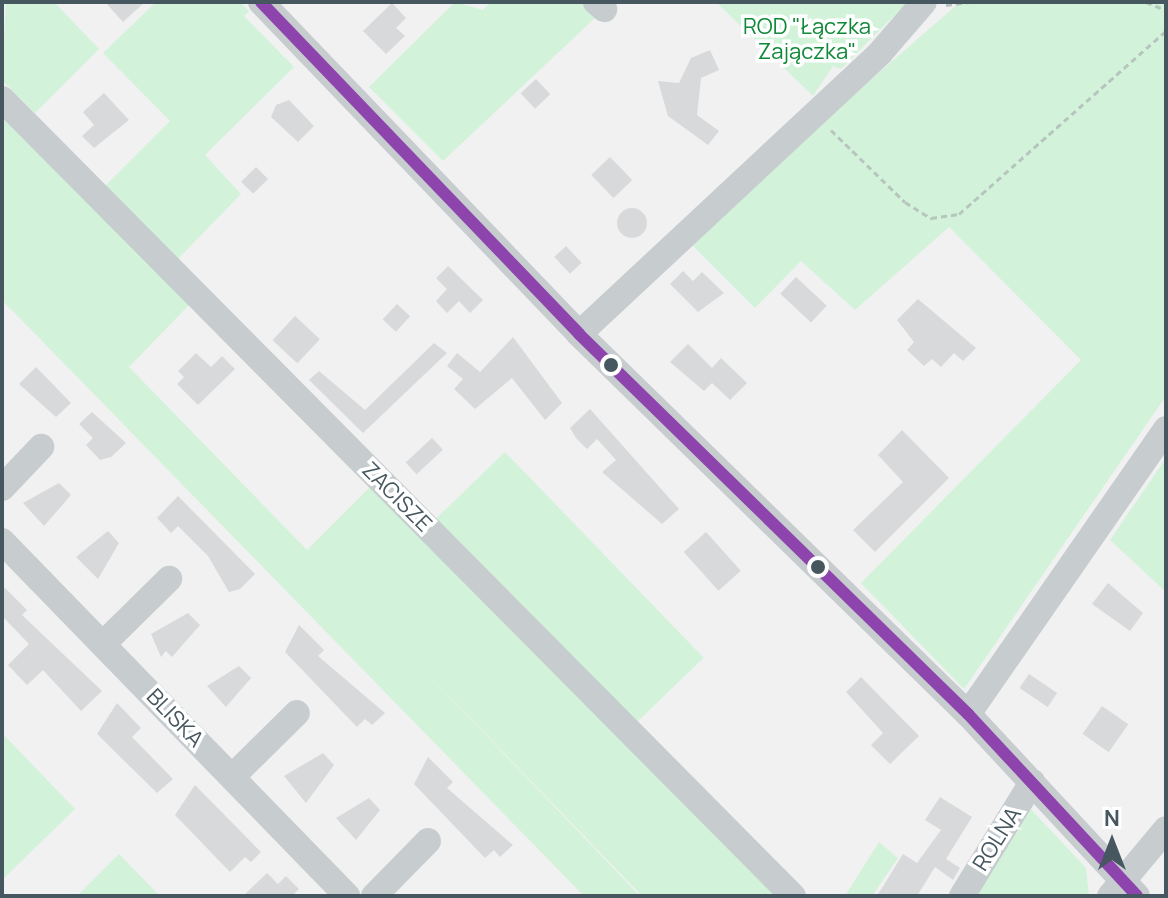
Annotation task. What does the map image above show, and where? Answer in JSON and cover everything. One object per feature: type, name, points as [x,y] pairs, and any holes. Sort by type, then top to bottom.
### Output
[{"type":"street","name":"ROLNA","points":[[261,2],[579,334],[968,714],[1032,782],[1123,890]]},
{"type":"street","points":[[579,334],[813,109],[880,53],[924,2]]},
{"type":"street","name":"ZACISZE","points":[[2,99],[793,896]]},
{"type":"street","points":[[968,714],[1166,429]]},
{"type":"street","points":[[2,488],[41,447]]},
{"type":"street","name":"BLISKA","points":[[2,541],[347,896]]},
{"type":"street","points":[[103,644],[169,579]]},
{"type":"street","points":[[232,777],[297,713]]},
{"type":"street","name":"ROLNA","points":[[962,896],[1032,782]]},
{"type":"street","points":[[1123,890],[1166,829]]},
{"type":"street","points":[[374,896],[428,841]]},
{"type":"path","points":[[934,2],[970,2]]},
{"type":"path","points":[[1146,2],[1166,10]]},
{"type":"path","points":[[813,109],[905,202],[931,218],[959,214],[1166,31]]},
{"type":"green space","points":[[6,2],[54,2],[99,49],[35,113],[2,80]]},
{"type":"green space","points":[[156,2],[240,2],[249,11],[244,16],[294,67],[205,155],[241,194],[178,259],[105,186],[170,121],[103,53]]},
{"type":"green space","points":[[455,2],[483,10],[491,2],[581,2],[596,17],[443,161],[369,87]]},
{"type":"green space","name":"ROD \"Łączka Zajączka\"","points":[[716,2],[908,2],[841,69],[833,66],[813,96]]},
{"type":"green space","points":[[960,2],[1166,2],[1166,396],[964,689],[861,583],[1081,360],[949,227],[855,310],[801,261],[755,308],[687,240]]},
{"type":"green space","points":[[2,117],[193,301],[129,367],[307,550],[372,485],[777,896],[642,896],[393,638],[640,896],[584,896],[2,300]]},
{"type":"green space","points":[[505,452],[704,658],[634,725],[435,519]]},
{"type":"green space","points":[[1166,458],[1166,592],[1110,540]]},
{"type":"green space","points":[[2,733],[75,809],[2,880]]},
{"type":"green space","points":[[1029,807],[1086,868],[1089,896],[972,896]]},
{"type":"green space","points":[[879,842],[898,858],[872,896],[845,896]]},
{"type":"green space","points":[[119,854],[160,896],[77,896]]},
{"type":"building","points":[[105,2],[145,2],[123,22]]},
{"type":"building","points":[[392,3],[406,18],[396,28],[405,36],[386,54],[363,31]]},
{"type":"building","points":[[710,50],[719,70],[701,78],[697,115],[719,131],[708,145],[668,116],[658,81],[679,83],[691,58]]},
{"type":"building","points":[[536,79],[550,94],[535,109],[521,93]]},
{"type":"building","points":[[104,93],[129,120],[94,148],[82,136],[94,125],[83,112]]},
{"type":"building","points":[[289,100],[314,126],[298,142],[271,117],[276,105]]},
{"type":"building","points":[[610,157],[632,180],[614,198],[591,175]]},
{"type":"building","points":[[256,167],[268,179],[253,194],[241,182]]},
{"type":"building","points":[[632,208],[638,209],[646,217],[646,229],[638,237],[632,238],[626,237],[618,229],[617,223],[618,217],[626,209]]},
{"type":"building","points":[[566,246],[582,263],[570,274],[554,257]]},
{"type":"building","points":[[448,266],[483,300],[470,313],[459,301],[447,313],[436,301],[447,289],[436,278]]},
{"type":"building","points":[[683,271],[693,281],[702,272],[724,293],[698,312],[670,284]]},
{"type":"building","points":[[796,277],[827,306],[811,322],[780,294]]},
{"type":"building","points":[[918,299],[976,348],[963,361],[954,353],[941,367],[932,359],[924,366],[907,350],[914,342],[897,320]]},
{"type":"building","points":[[397,304],[410,316],[396,332],[383,319]]},
{"type":"building","points":[[295,316],[320,339],[297,363],[272,340]]},
{"type":"building","points":[[513,337],[562,403],[545,420],[512,378],[475,409],[454,389],[463,379],[447,366],[457,353],[480,372]]},
{"type":"building","points":[[434,343],[447,353],[363,433],[309,380],[319,371],[365,410]]},
{"type":"building","points":[[688,344],[712,368],[721,358],[747,383],[730,400],[712,383],[704,391],[670,362]]},
{"type":"building","points":[[196,353],[211,367],[222,356],[235,369],[198,405],[177,384],[184,377],[178,371]]},
{"type":"building","points":[[36,367],[71,403],[56,417],[19,384]]},
{"type":"building","points":[[590,409],[679,509],[662,524],[602,472],[616,460],[597,439],[587,449],[576,438],[570,428]]},
{"type":"building","points":[[92,412],[126,443],[111,457],[100,460],[86,445],[93,438],[79,424]]},
{"type":"building","points":[[902,430],[949,478],[875,552],[853,530],[903,482],[878,455]]},
{"type":"building","points":[[432,438],[443,450],[417,474],[406,463]]},
{"type":"building","points":[[59,483],[71,495],[44,526],[23,503]]},
{"type":"building","points":[[178,496],[255,574],[240,589],[229,592],[208,556],[178,526],[171,533],[157,518]]},
{"type":"building","points":[[108,531],[119,543],[98,579],[76,557]]},
{"type":"building","points":[[706,532],[741,571],[719,591],[684,552]]},
{"type":"building","points":[[1108,583],[1143,613],[1130,631],[1092,604]]},
{"type":"building","points":[[2,585],[27,610],[22,615],[102,691],[81,711],[43,670],[27,685],[8,665],[29,644],[2,616]]},
{"type":"building","points":[[188,613],[200,625],[172,657],[166,651],[161,657],[151,634]]},
{"type":"building","points":[[299,625],[324,650],[318,656],[385,713],[372,725],[365,719],[357,727],[285,652]]},
{"type":"building","points":[[239,666],[251,678],[226,707],[207,686]]},
{"type":"building","points":[[1029,674],[1057,693],[1048,707],[1019,688]]},
{"type":"building","points":[[861,677],[919,736],[890,764],[871,745],[883,733],[846,692]]},
{"type":"building","points":[[117,703],[141,728],[132,737],[173,779],[157,793],[97,734]]},
{"type":"building","points":[[1102,706],[1128,724],[1109,752],[1082,734]]},
{"type":"building","points":[[323,753],[334,765],[306,803],[284,776]]},
{"type":"building","points":[[428,757],[453,782],[447,788],[513,845],[500,857],[494,850],[485,858],[414,784]]},
{"type":"building","points":[[195,785],[261,852],[251,862],[245,857],[230,872],[175,815]]},
{"type":"building","points":[[940,797],[972,817],[946,859],[960,868],[953,880],[935,867],[917,896],[877,896],[903,854],[917,863],[941,830],[925,820]]},
{"type":"building","points":[[369,798],[380,810],[356,840],[336,818]]},
{"type":"building","points":[[267,873],[278,884],[286,876],[299,889],[292,896],[243,896]]},
{"type":"transit line","points":[[261,2],[579,334],[968,714],[1137,896]]}]
